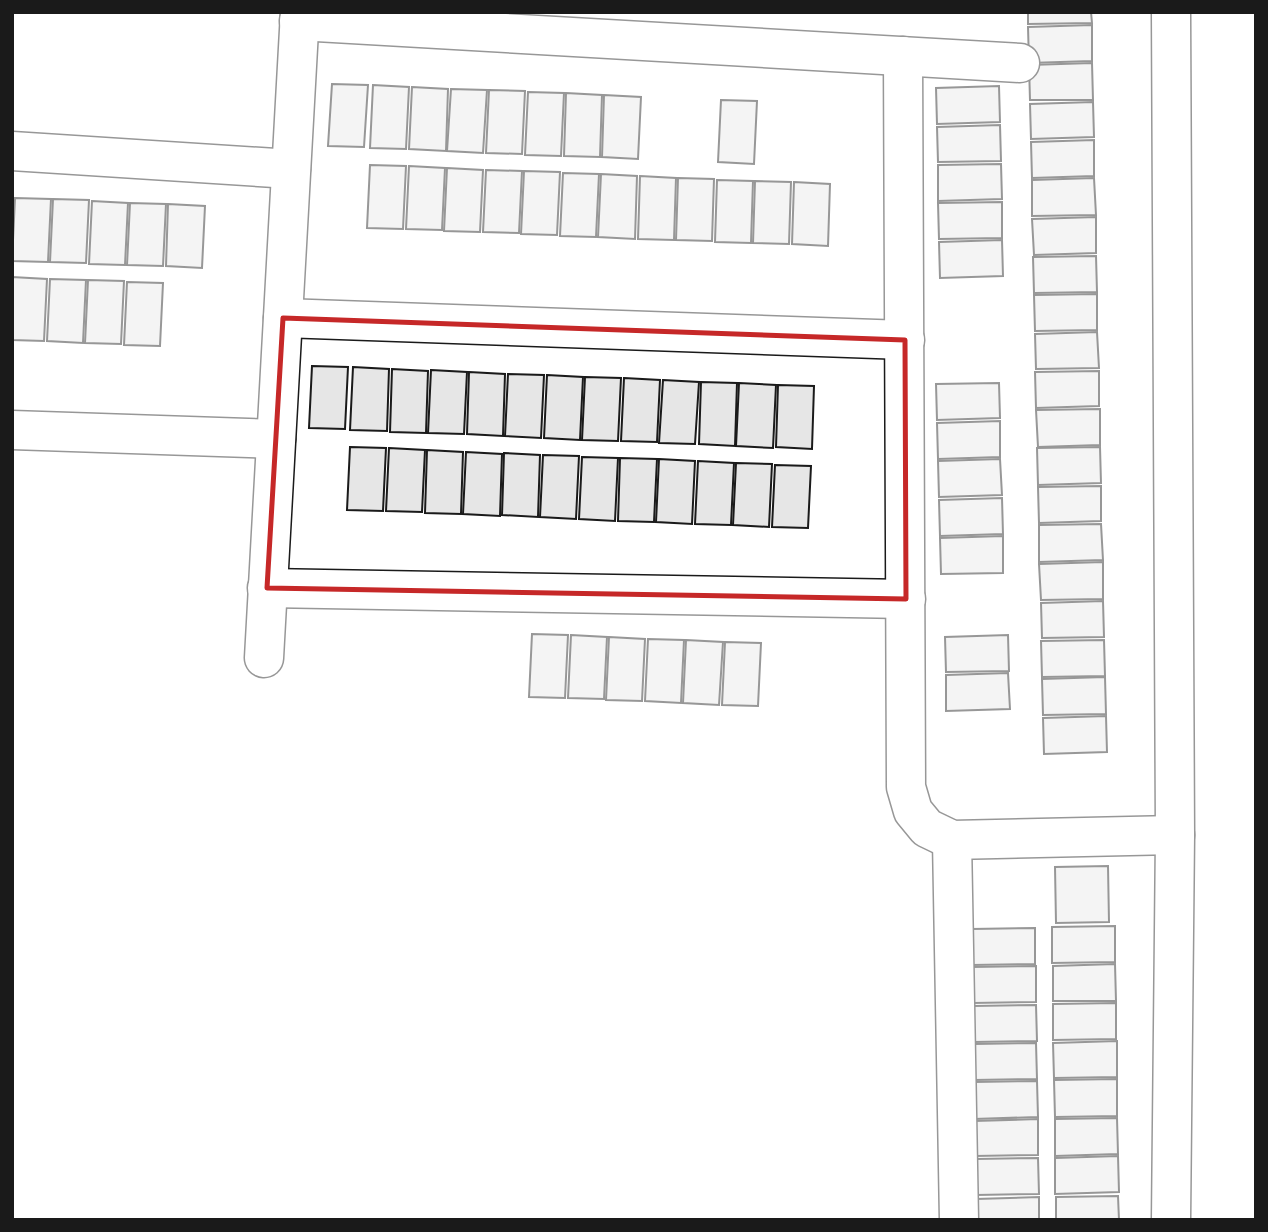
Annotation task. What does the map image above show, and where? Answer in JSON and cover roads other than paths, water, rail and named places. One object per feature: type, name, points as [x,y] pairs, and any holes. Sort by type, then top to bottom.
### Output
[{"type":"street","points":[[1171,12],[1175,835],[1171,1220]]},
{"type":"street","points":[[264,658],[300,17],[1020,63]]},
{"type":"street","points":[[903,56],[906,787],[913,811],[927,828],[952,840],[1175,835]]},
{"type":"street","points":[[12,151],[291,169]]},
{"type":"street","points":[[283,318],[905,340]]},
{"type":"street","points":[[12,430],[276,439]]},
{"type":"street","points":[[267,588],[906,599]]},
{"type":"street","points":[[952,840],[959,1220]]}]
